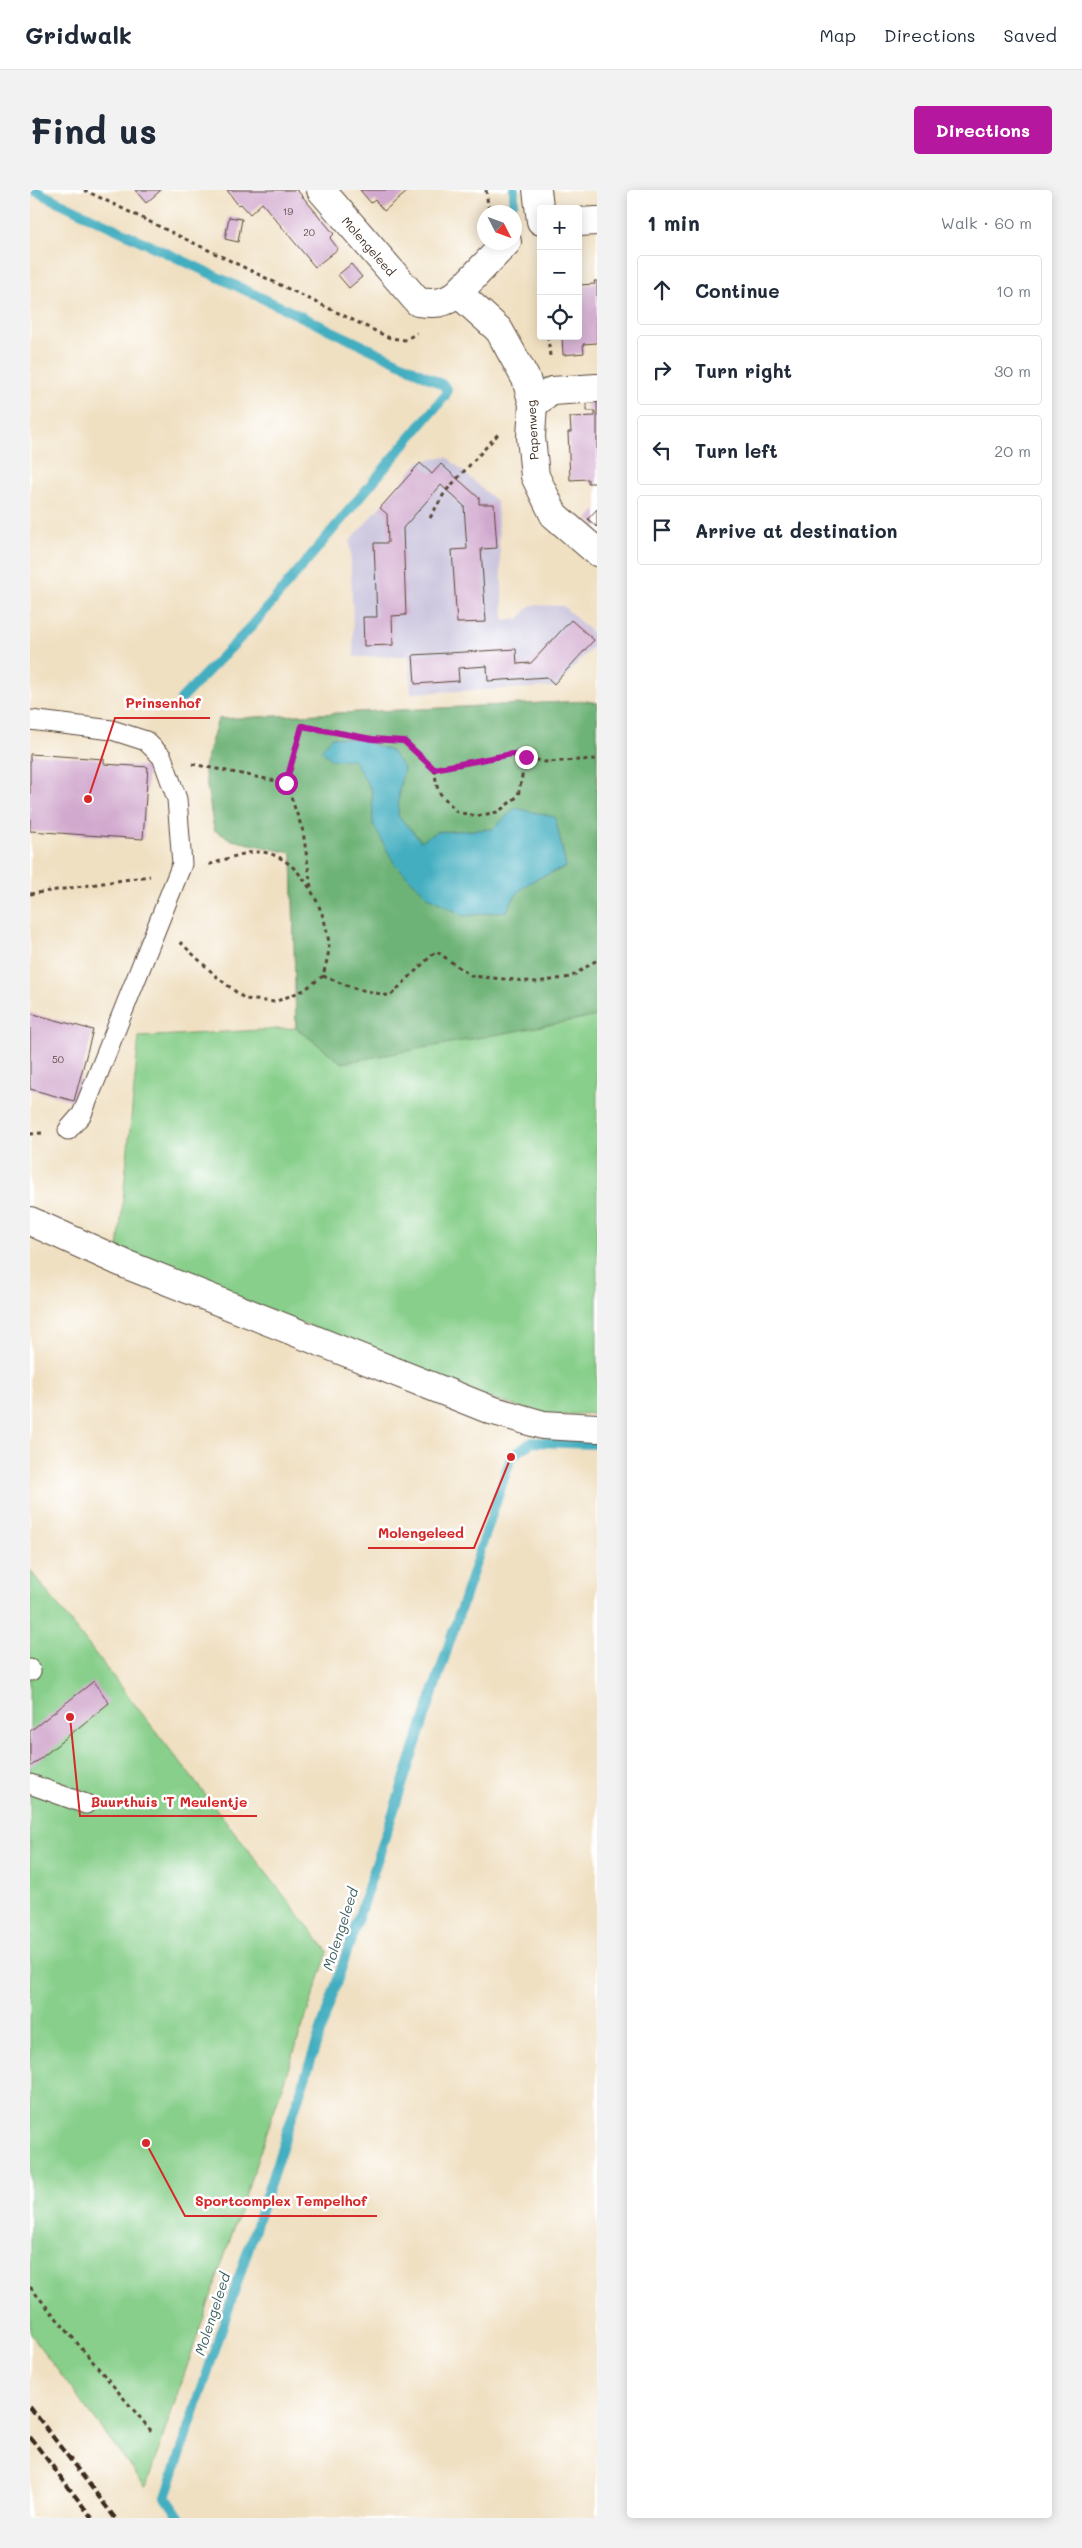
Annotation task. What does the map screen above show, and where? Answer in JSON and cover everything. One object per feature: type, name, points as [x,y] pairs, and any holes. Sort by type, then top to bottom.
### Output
[{"type":"street","name":"Molengeleed","points":[[321,190],[425,303]]},
{"type":"street","points":[[537,190],[539,205]]},
{"type":"street","points":[[582,222],[597,221]]},
{"type":"street","points":[[522,229],[537,223]]},
{"type":"street","points":[[425,303],[447,302],[458,294],[500,250]]},
{"type":"street","name":"Papenweg","points":[[458,294],[499,330],[526,379],[533,404],[531,437],[535,476],[554,515],[597,552]]},
{"type":"street","points":[[533,404],[552,391],[597,388]]},
{"type":"street","points":[[30,1221],[125,1264],[491,1410],[543,1426],[597,1428]]},
{"type":"lane","points":[[30,720],[112,730],[146,741],[162,757],[177,799],[182,864],[82,1114],[68,1130]]},
{"type":"lane","points":[[30,1784],[86,1804]]},
{"type":"path","points":[[84,190],[390,338],[405,340],[420,331],[425,303]]},
{"type":"path","points":[[486,190],[488,205]]},
{"type":"path","points":[[430,518],[446,492],[503,430],[533,404]]},
{"type":"path","points":[[160,923],[217,977],[245,999],[274,1002],[304,990],[323,976],[329,947],[322,913],[311,888],[303,831],[286,783],[302,726],[372,739],[404,741],[434,769],[438,791],[457,812],[476,816],[498,812],[518,796],[526,757]]},
{"type":"path","points":[[434,769],[512,754],[545,762],[597,758]]},
{"type":"path","points":[[162,757],[286,783]]},
{"type":"path","points":[[30,894],[179,872],[256,852],[284,859],[311,888]]},
{"type":"path","points":[[323,976],[353,988],[390,996],[436,951],[471,976],[537,982],[571,977],[597,960]]},
{"type":"path","points":[[30,2287],[153,2433]]},
{"type":"shaded area","points":[[447,457],[497,502],[504,620],[519,619],[531,605],[563,606],[597,637],[597,642],[556,687],[411,693],[409,656],[354,657],[350,541],[420,461]]},
{"type":"green space","points":[[586,701],[597,703],[597,1413],[547,1416],[491,1398],[118,1250],[139,1037],[296,1028],[292,853],[232,840],[214,830],[204,767],[218,719]]},
{"type":"green space","points":[[586,701],[597,703],[597,1016],[342,1063],[296,1028],[292,853],[232,840],[214,830],[204,767],[218,719]],"holes":[[[353,759],[404,768],[399,789],[398,816],[422,841],[436,832],[493,829],[515,808],[555,818],[566,867],[538,878],[524,887],[512,901],[507,911],[464,916],[427,896],[373,824],[372,791]]]},
{"type":"green space","points":[[30,1570],[328,1952],[146,2487],[30,2334]]},
{"type":"water","points":[[332,737],[361,740],[391,751],[404,768],[399,789],[398,816],[421,841],[436,832],[493,829],[515,808],[555,817],[566,867],[538,878],[524,887],[512,901],[507,911],[464,916],[427,896],[394,863],[373,824],[372,791],[353,759],[332,760],[321,750]]},
{"type":"building","points":[[135,190],[160,190],[160,191],[146,203]]},
{"type":"building","points":[[227,190],[297,190],[334,234],[330,238],[338,249],[315,267],[262,203],[250,214],[241,204],[238,205]]},
{"type":"building","points":[[360,190],[405,190],[407,192],[384,211],[375,200],[371,203]]},
{"type":"building","points":[[229,217],[242,219],[238,242],[225,239]]},
{"type":"building","points":[[351,264],[362,277],[349,288],[338,275]]},
{"type":"building","points":[[594,281],[597,281],[597,343],[583,344],[584,353],[563,355],[562,340],[582,340],[582,285],[595,284]]},
{"type":"building","points":[[587,398],[597,398],[597,483],[588,483],[588,479],[570,480],[568,432],[571,432],[570,417],[595,416],[595,411],[587,411]]},
{"type":"building","points":[[420,463],[432,474],[441,464],[479,498],[479,504],[494,504],[497,548],[481,549],[486,622],[457,623],[452,550],[467,549],[464,506],[441,485],[403,528],[406,615],[392,616],[393,645],[364,646],[363,617],[377,617],[374,543],[388,543],[387,514],[380,508]]},
{"type":"building","points":[[597,509],[597,527],[588,519]]},
{"type":"building","points":[[571,620],[594,640],[554,684],[547,677],[488,681],[487,666],[458,668],[459,681],[415,684],[413,655],[516,649],[517,664],[531,663]]},
{"type":"building","points":[[30,754],[104,759],[104,764],[148,767],[143,839],[30,831]]},
{"type":"building","points":[[30,1013],[93,1030],[74,1101],[30,1089]]},
{"type":"building","points":[[94,1681],[109,1703],[30,1767],[30,1731]]},
{"type":"waterway","points":[[33,190],[404,365],[443,385],[447,389],[445,396],[252,626],[181,699]]},
{"type":"waterway","points":[[514,190],[514,202]]},
{"type":"waterway","name":"Molengeleed","points":[[180,2518],[166,2497],[511,1457],[532,1442],[597,1444]]},
{"type":"railway","points":[[30,2407],[115,2518]]},
{"type":"railway","points":[[30,2437],[92,2518]]},
{"type":"place","name":"Prinsenhof","points":[[88,799]]},
{"type":"place","name":"Molengeleed","points":[[511,1457]]},
{"type":"place","name":"Buurthuis 'T Meulentje","points":[[70,1717]]},
{"type":"place","name":"Sportcomplex Tempelhof","points":[[146,2143]]},
{"type":"route","points":[[286,783],[302,726],[372,739],[404,741],[434,769],[512,754],[526,757]]}]
